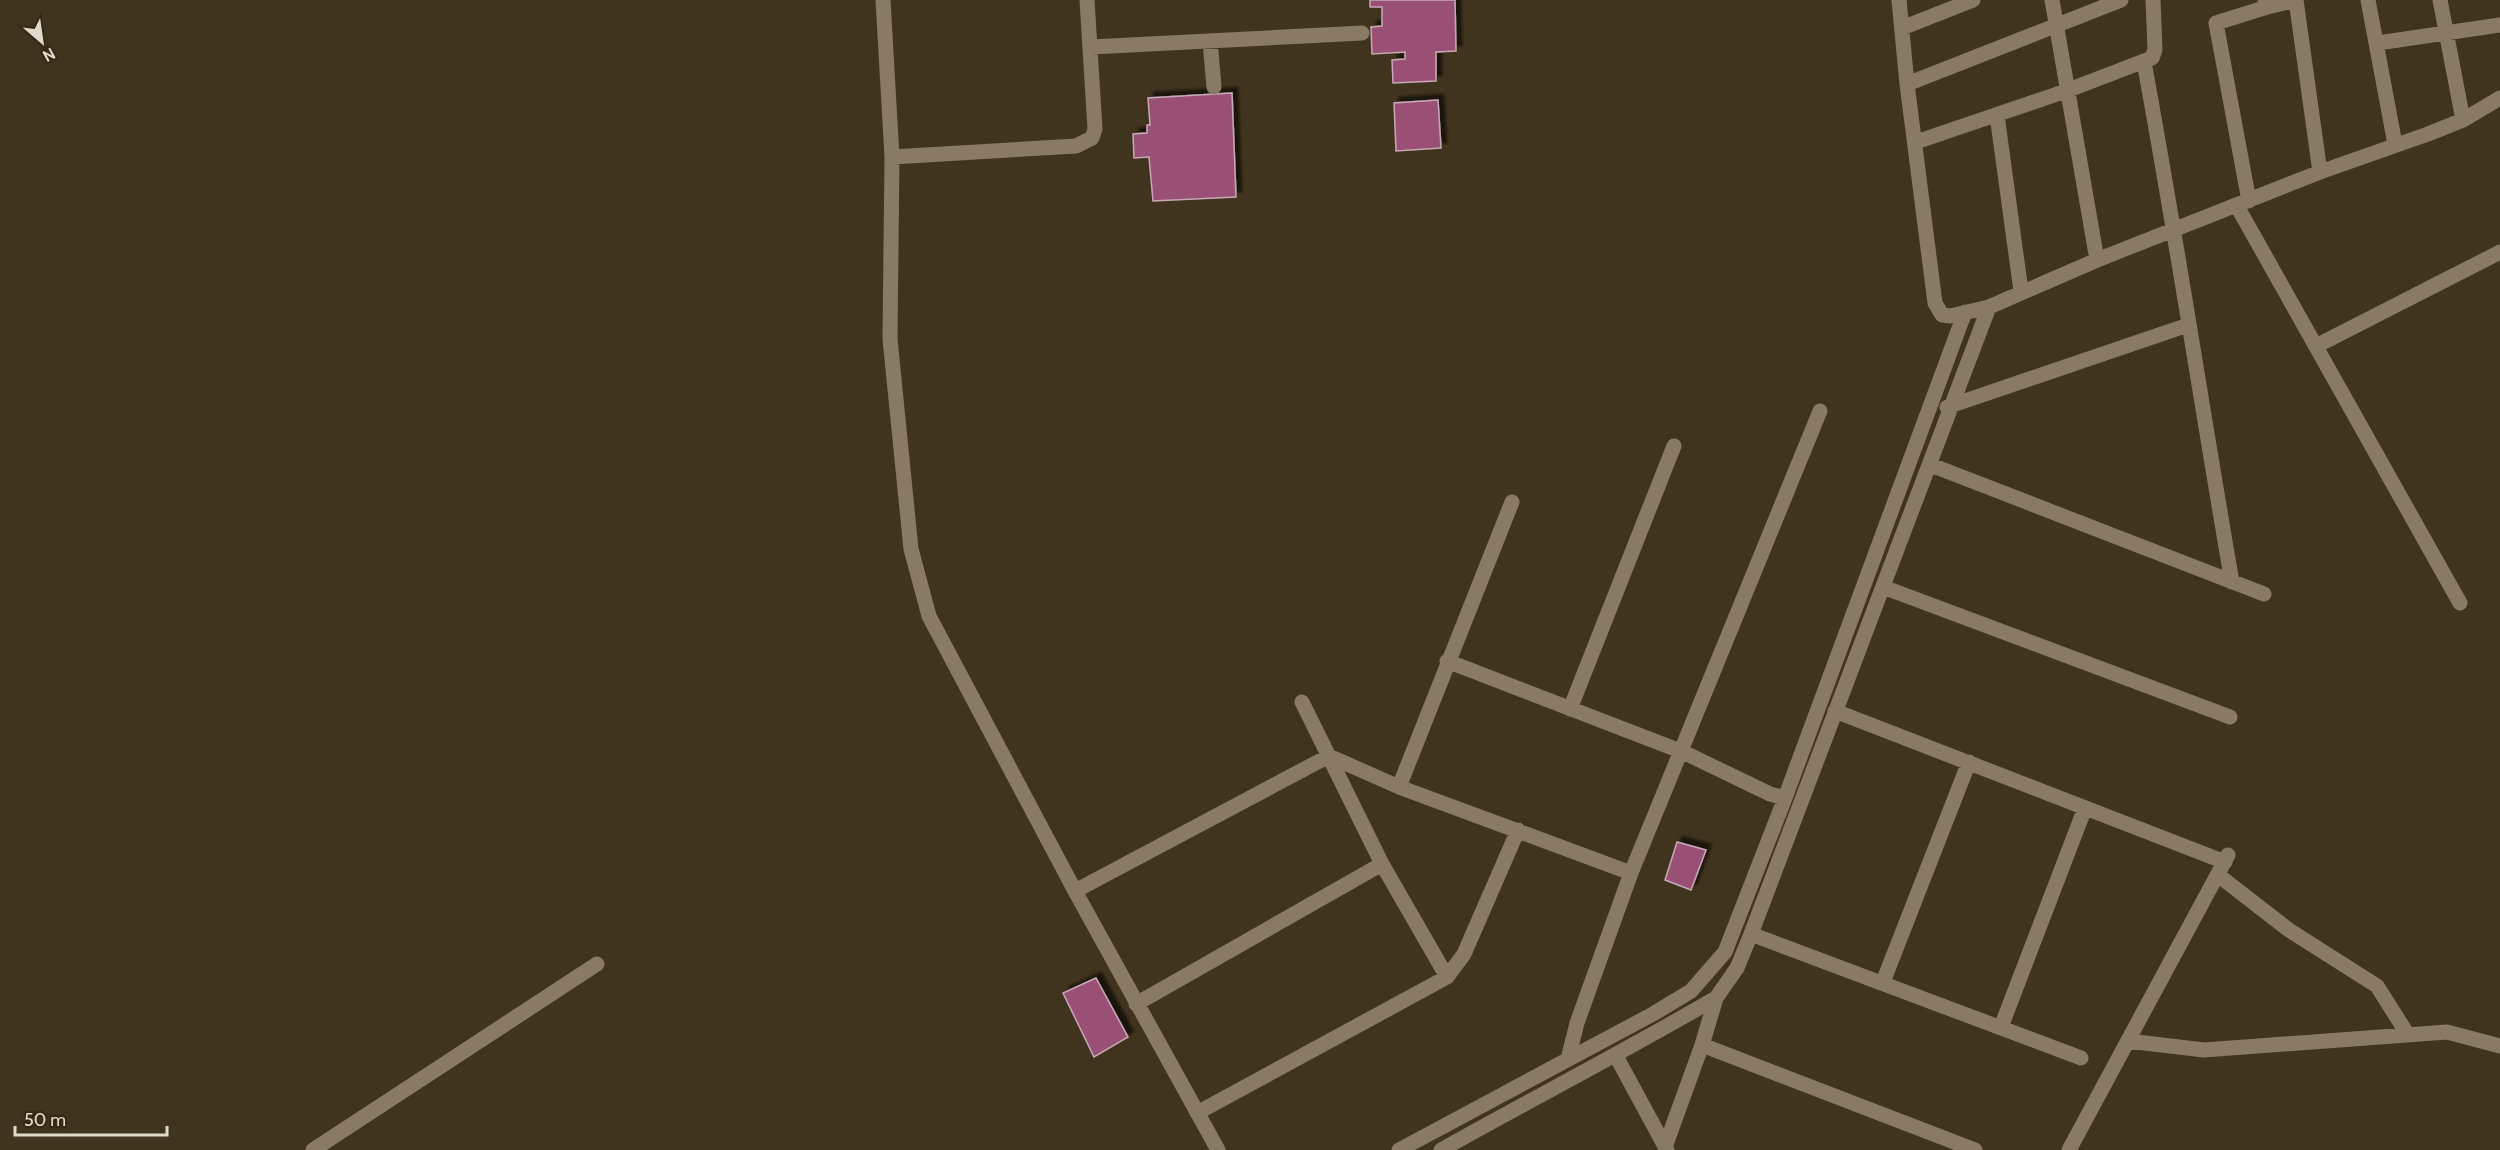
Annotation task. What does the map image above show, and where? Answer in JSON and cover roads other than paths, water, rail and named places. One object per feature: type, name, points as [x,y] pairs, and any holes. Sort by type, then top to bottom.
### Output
[{"type":"street","points":[[883,0],[892,157],[890,339],[911,549],[918,584],[928,616],[1136,1004],[1218,1150]]},
{"type":"street","points":[[892,157],[1084,144],[1092,138],[1095,129],[1092,47],[1087,0]]},
{"type":"street","points":[[1899,0],[1907,84],[1935,303],[1942,315],[1989,307],[2097,260],[2320,172],[2463,120],[2500,98]]},
{"type":"street","points":[[1902,28],[1973,0]]},
{"type":"street","points":[[2052,0],[2097,260]]},
{"type":"street","points":[[1907,84],[2121,0]]},
{"type":"street","points":[[1916,142],[2066,91],[2152,58],[2155,51],[2153,0]]},
{"type":"street","points":[[2320,172],[2296,0],[2266,4],[2216,23],[2243,203],[2316,346],[2460,603]]},
{"type":"street","points":[[2368,0],[2378,43],[2395,144]]},
{"type":"street","points":[[2440,0],[2463,120]]},
{"type":"street","points":[[2378,43],[2500,24]]},
{"type":"street","points":[[1092,47],[1362,33]]},
{"type":"street","points":[[1210,41],[1214,87]]},
{"type":"street","points":[[2144,62],[2175,230],[2188,325],[2232,582]]},
{"type":"street","points":[[1997,115],[2022,291]]},
{"type":"street","points":[[2316,346],[2500,252]]},
{"type":"street","points":[[1666,1148],[1716,998],[1737,968],[1752,934],[1989,307]]},
{"type":"street","points":[[1399,1150],[1653,1014],[1691,991],[1725,952],[1785,798],[1965,312]]},
{"type":"street","points":[[1930,408],[1953,407],[2188,325]]},
{"type":"street","points":[[1568,1059],[1577,1023],[1632,873],[1820,411]]},
{"type":"street","points":[[1570,709],[1674,446]]},
{"type":"street","points":[[1931,465],[2264,594]]},
{"type":"street","points":[[1399,787],[1512,502]]},
{"type":"street","points":[[1884,587],[2230,717]]},
{"type":"street","points":[[1448,661],[1683,752],[1770,794],[1785,798]]},
{"type":"street","points":[[1302,702],[1382,864],[1447,977]]},
{"type":"street","points":[[1835,711],[2224,864],[2289,930],[2377,986],[2408,1035]]},
{"type":"street","points":[[1075,891],[1329,756]]},
{"type":"street","points":[[1329,756],[1399,787],[1632,873]]},
{"type":"street","points":[[1883,982],[1969,762]]},
{"type":"street","points":[[2001,1027],[2085,808]]},
{"type":"street","points":[[1197,1113],[1447,977],[1464,954],[1518,831]]},
{"type":"street","points":[[1136,1004],[1382,864]]},
{"type":"street","points":[[2069,1150],[2224,864]]},
{"type":"street","points":[[1752,934],[2081,1058]]},
{"type":"street","points":[[313,1150],[597,964]]},
{"type":"street","points":[[1701,980],[1716,998]]},
{"type":"street","points":[[1441,1150],[1586,1069],[1616,1056],[1716,998]]},
{"type":"street","points":[[2128,1041],[2204,1050],[2448,1032],[2500,1046]]},
{"type":"street","points":[[1702,1045],[1970,1149]]},
{"type":"street","points":[[1616,1056],[1666,1148]]}]
